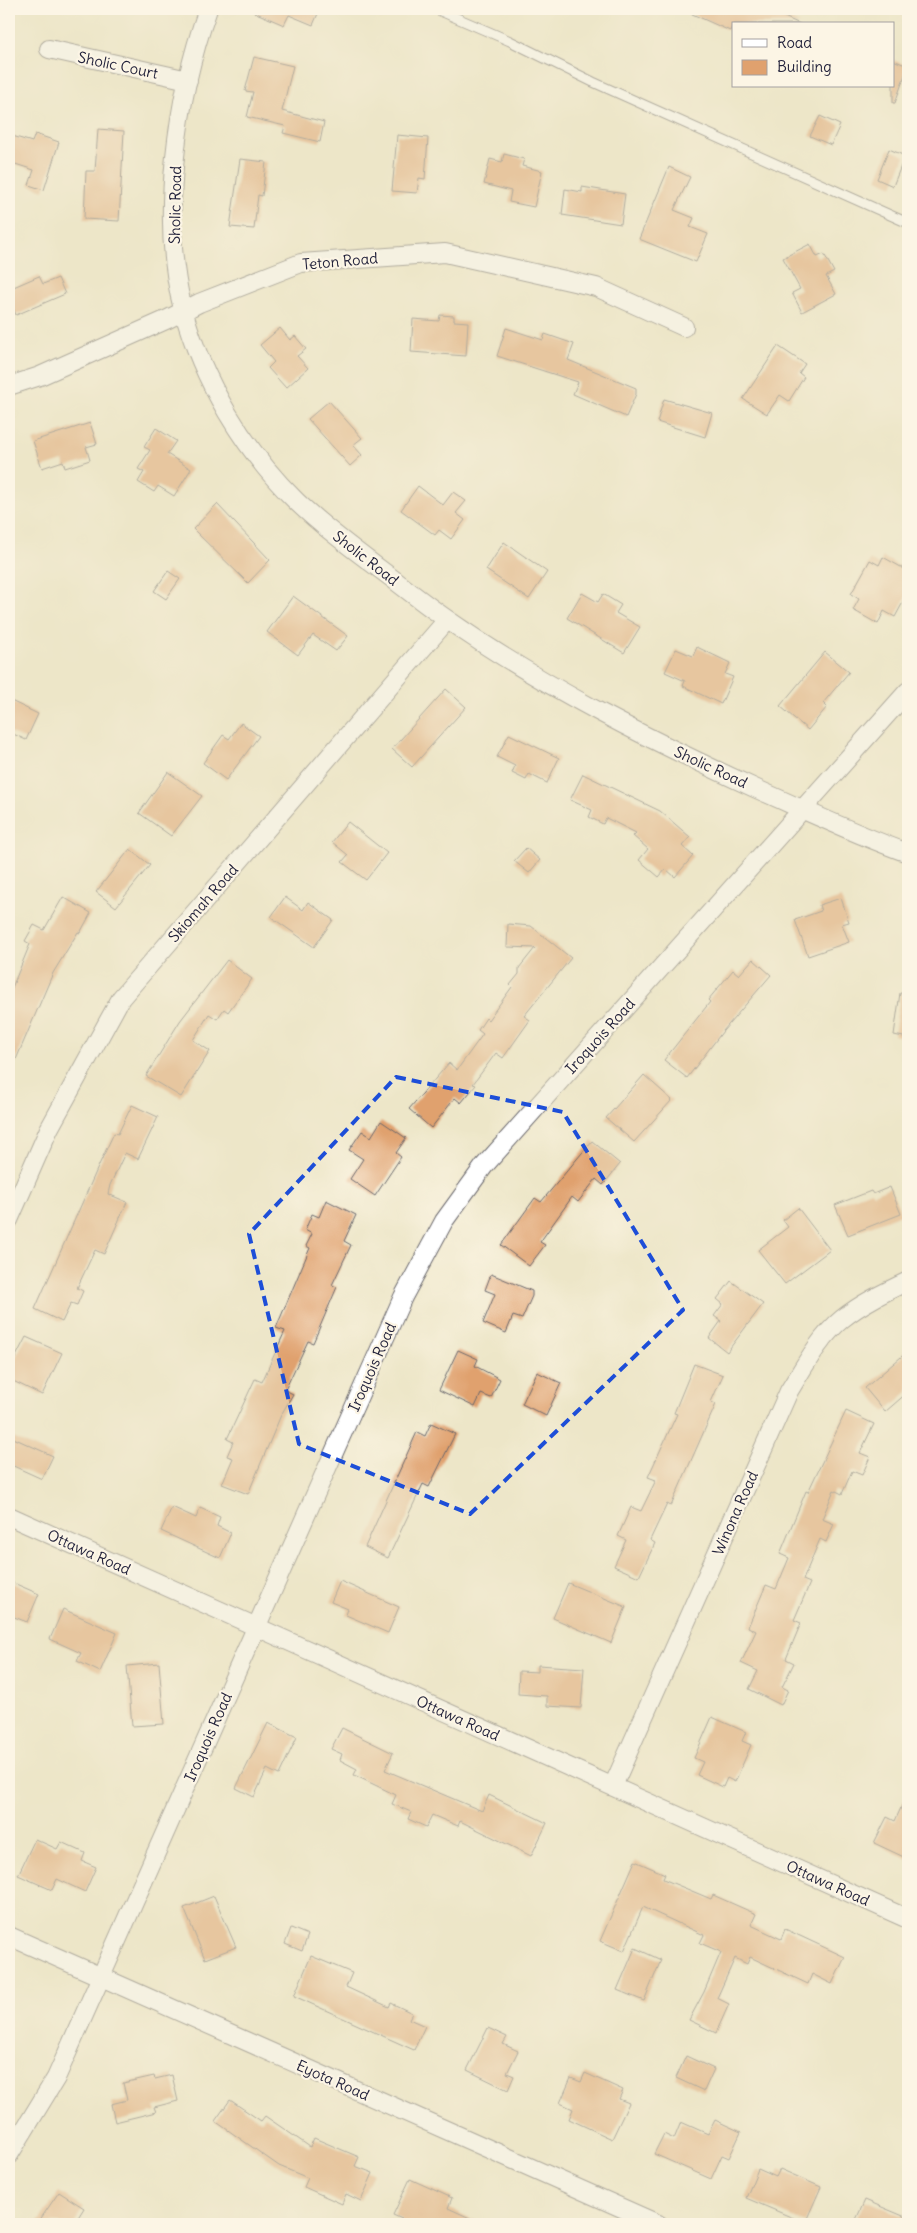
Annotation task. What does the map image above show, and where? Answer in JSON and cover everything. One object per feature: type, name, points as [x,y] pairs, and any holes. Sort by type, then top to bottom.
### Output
[{"type":"street","name":"Sholic Road","points":[[208,9],[188,80],[176,152],[172,218],[176,271],[183,310],[202,363],[225,408],[258,458],[296,501],[367,560],[447,620],[520,668],[591,708],[688,757],[869,839],[908,853]]},
{"type":"street","name":"Sholic Court","points":[[49,49],[188,80]]},
{"type":"street","name":"Teton Road","points":[[9,386],[40,376],[168,319],[183,310],[301,263],[445,252],[596,287],[684,327]]},
{"type":"street","name":"Skiomah Road","points":[[9,1220],[49,1129],[121,998],[447,620]]},
{"type":"street","name":"Iroquois Road","points":[[9,2155],[56,2078],[403,1297],[444,1221],[484,1166],[908,691]]},
{"type":"street","name":"Winona Road","points":[[613,1786],[790,1391],[811,1355],[840,1320],[874,1297],[908,1281]]},
{"type":"street","name":"Ottawa Road","points":[[9,1516],[908,1919]]},
{"type":"street","name":"Eyota Road","points":[[9,1936],[658,2224]]},
{"type":"lane","points":[[436,9],[510,41],[593,82],[908,223]]},
{"type":"highlighted area","points":[[396,1077],[563,1112],[683,1310],[470,1514],[299,1444],[249,1234]]},
{"type":"building","points":[[247,9],[320,9],[313,25],[289,15],[284,25]]},
{"type":"building","points":[[681,9],[766,9],[795,22],[732,22],[730,31]]},
{"type":"building","points":[[254,57],[293,66],[282,111],[324,122],[320,142],[283,133],[285,126],[247,117],[253,92],[245,91]]},
{"type":"building","points":[[894,60],[908,66],[895,103],[893,103]]},
{"type":"building","points":[[820,116],[840,125],[831,145],[810,136]]},
{"type":"building","points":[[98,129],[124,131],[119,221],[84,219],[86,171],[95,171]]},
{"type":"building","points":[[35,134],[59,142],[44,190],[29,185],[34,170],[9,162],[9,135],[32,142]]},
{"type":"building","points":[[397,135],[428,138],[425,179],[419,178],[417,193],[392,191]]},
{"type":"building","points":[[889,149],[905,156],[893,186],[877,179]]},
{"type":"building","points":[[504,154],[524,159],[522,166],[542,171],[534,207],[509,202],[511,191],[484,184],[490,159],[502,162]]},
{"type":"building","points":[[240,159],[266,162],[262,196],[258,195],[254,229],[230,227]]},
{"type":"building","points":[[669,167],[690,177],[674,210],[694,218],[690,227],[708,234],[696,262],[639,239]]},
{"type":"building","points":[[582,187],[625,194],[621,224],[562,215],[565,189],[582,192]]},
{"type":"building","points":[[810,244],[817,257],[824,254],[834,272],[826,276],[836,294],[802,312],[792,293],[800,289],[783,258]]},
{"type":"building","points":[[39,276],[43,284],[58,278],[65,294],[16,315],[9,298],[9,289]]},
{"type":"building","points":[[440,315],[454,316],[454,321],[468,322],[466,356],[411,352],[413,319],[439,321]]},
{"type":"building","points":[[280,328],[290,340],[295,336],[306,349],[297,356],[308,368],[286,388],[268,368],[274,362],[260,345]]},
{"type":"building","points":[[506,328],[543,340],[545,334],[574,344],[568,360],[636,388],[636,394],[626,417],[573,394],[578,382],[497,356]]},
{"type":"building","points":[[778,346],[805,364],[799,373],[804,377],[789,401],[780,395],[767,414],[743,399]]},
{"type":"building","points":[[664,399],[712,413],[705,437],[657,422]]},
{"type":"building","points":[[329,401],[362,438],[353,445],[362,455],[350,466],[308,419]]},
{"type":"building","points":[[90,423],[97,444],[86,447],[90,460],[65,468],[63,461],[42,468],[33,441]]},
{"type":"building","points":[[156,428],[176,441],[167,454],[191,469],[174,496],[158,486],[154,492],[138,482],[144,472],[138,469],[150,450],[144,447]]},
{"type":"building","points":[[418,486],[443,505],[453,492],[466,501],[456,513],[465,520],[451,539],[439,530],[435,535],[401,510]]},
{"type":"building","points":[[217,504],[270,560],[248,583],[193,529]]},
{"type":"building","points":[[504,542],[547,572],[529,599],[486,570]]},
{"type":"building","points":[[883,557],[908,571],[908,593],[895,617],[884,611],[878,624],[853,610],[859,599],[851,594],[870,560],[879,565]]},
{"type":"building","points":[[168,571],[180,579],[166,599],[154,591]]},
{"type":"building","points":[[582,593],[598,602],[603,594],[621,605],[616,613],[640,627],[624,653],[567,618]]},
{"type":"building","points":[[293,596],[348,636],[336,651],[313,635],[298,655],[267,632]]},
{"type":"building","points":[[697,647],[730,663],[725,674],[733,677],[721,704],[683,686],[685,681],[665,672],[676,649],[693,656]]},
{"type":"building","points":[[825,652],[849,672],[823,703],[827,707],[808,730],[780,706]]},
{"type":"building","points":[[446,689],[466,707],[412,767],[392,749]]},
{"type":"building","points":[[9,700],[38,714],[26,740],[9,732]]},
{"type":"building","points":[[241,723],[259,736],[226,780],[203,763],[223,735],[229,739]]},
{"type":"building","points":[[509,734],[559,758],[547,783],[529,774],[526,780],[512,773],[515,766],[497,757]]},
{"type":"building","points":[[168,772],[202,796],[171,836],[139,813]]},
{"type":"building","points":[[583,774],[660,811],[690,837],[682,846],[693,856],[675,877],[666,869],[659,877],[639,860],[648,849],[633,836],[636,833],[606,818],[603,824],[589,817],[592,810],[570,800]]},
{"type":"building","points":[[348,822],[387,853],[366,880],[342,862],[348,855],[332,842]]},
{"type":"building","points":[[526,848],[540,860],[529,873],[514,861]]},
{"type":"building","points":[[130,849],[150,865],[116,907],[96,892]]},
{"type":"building","points":[[63,897],[91,913],[53,973],[9,1076],[9,995],[30,944],[25,941],[34,925],[44,930]]},
{"type":"building","points":[[285,897],[303,910],[308,902],[333,920],[314,947],[271,917]]},
{"type":"building","points":[[841,898],[849,922],[842,924],[849,942],[808,956],[795,920],[821,911],[819,905]]},
{"type":"building","points":[[508,924],[531,926],[571,958],[524,1016],[530,1020],[503,1058],[496,1053],[473,1084],[476,1085],[461,1103],[455,1098],[431,1128],[409,1109],[449,1063],[457,1070],[483,1034],[478,1030],[486,1018],[488,1020],[512,987],[510,985],[519,974],[519,968],[535,948],[507,947]]},
{"type":"building","points":[[753,959],[771,975],[723,1031],[687,1078],[664,1060],[710,1002],[708,1000],[733,970],[739,975]]},
{"type":"building","points":[[227,960],[252,979],[228,1012],[224,1009],[217,1019],[209,1014],[193,1040],[210,1051],[181,1097],[146,1076],[180,1021]]},
{"type":"building","points":[[900,993],[908,994],[908,1038],[894,1035]]},
{"type":"building","points":[[644,1075],[672,1100],[634,1142],[606,1118]]},
{"type":"building","points":[[132,1105],[158,1117],[138,1159],[125,1153],[110,1185],[108,1194],[127,1202],[104,1254],[95,1250],[77,1288],[83,1291],[77,1305],[71,1303],[62,1322],[35,1309],[114,1133],[118,1134]]},
{"type":"building","points":[[381,1121],[406,1138],[396,1153],[401,1157],[375,1196],[350,1179],[363,1159],[349,1150],[362,1131],[371,1137]]},
{"type":"building","points":[[592,1141],[620,1164],[603,1185],[596,1179],[578,1202],[572,1197],[540,1242],[545,1245],[529,1266],[501,1245],[535,1198],[541,1202]]},
{"type":"building","points":[[890,1187],[901,1214],[848,1235],[835,1205],[871,1191],[873,1194]]},
{"type":"building","points":[[326,1200],[356,1215],[344,1241],[351,1245],[332,1285],[337,1287],[313,1343],[308,1341],[285,1390],[293,1394],[281,1415],[248,1494],[222,1484],[233,1458],[227,1456],[233,1442],[227,1439],[255,1379],[262,1382],[285,1331],[276,1328],[310,1248],[306,1246],[312,1234],[305,1230],[312,1214],[319,1217]]},
{"type":"building","points":[[798,1208],[830,1250],[785,1284],[758,1250],[788,1227],[783,1220]]},
{"type":"building","points":[[491,1274],[532,1291],[532,1296],[522,1319],[513,1316],[506,1333],[483,1323],[495,1294],[485,1290]]},
{"type":"building","points":[[731,1281],[763,1304],[727,1352],[709,1338],[721,1321],[714,1316],[723,1304],[717,1299]]},
{"type":"building","points":[[26,1337],[62,1353],[42,1395],[9,1379],[9,1370]]},
{"type":"building","points":[[458,1350],[478,1359],[475,1366],[500,1379],[491,1398],[481,1394],[475,1407],[439,1390]]},
{"type":"building","points":[[908,1351],[908,1392],[885,1412],[865,1388]]},
{"type":"building","points":[[694,1364],[723,1375],[711,1402],[716,1404],[671,1506],[667,1504],[650,1540],[655,1543],[639,1577],[614,1566],[626,1540],[618,1536],[631,1507],[641,1511],[656,1480],[648,1477],[677,1414],[674,1413]]},
{"type":"building","points":[[537,1372],[561,1383],[546,1416],[522,1404]]},
{"type":"building","points":[[846,1411],[874,1424],[860,1453],[870,1457],[862,1475],[852,1471],[842,1494],[834,1490],[822,1519],[834,1524],[826,1542],[820,1539],[803,1580],[810,1583],[794,1620],[801,1623],[786,1659],[794,1663],[782,1687],[788,1690],[781,1705],[749,1689],[758,1671],[741,1663],[756,1631],[748,1627],[766,1585],[776,1589],[789,1558],[780,1554],[806,1491],[808,1492]]},
{"type":"building","points":[[431,1423],[455,1434],[429,1487],[423,1484],[388,1558],[365,1547],[417,1432],[425,1436]]},
{"type":"building","points":[[9,1436],[53,1456],[42,1479],[9,1464]]},
{"type":"building","points":[[172,1507],[196,1518],[200,1508],[220,1517],[217,1526],[231,1533],[220,1558],[161,1531]]},
{"type":"building","points":[[9,1581],[39,1594],[27,1622],[9,1615]]},
{"type":"building","points":[[340,1581],[399,1607],[388,1633],[346,1615],[348,1609],[331,1602]]},
{"type":"building","points":[[568,1583],[626,1607],[611,1643],[553,1618]]},
{"type":"building","points":[[63,1609],[117,1633],[100,1672],[77,1661],[81,1653],[50,1639]]},
{"type":"building","points":[[159,1663],[164,1724],[132,1726],[127,1666]]},
{"type":"building","points":[[538,1665],[584,1668],[581,1708],[547,1706],[547,1696],[518,1694],[519,1671],[538,1672]]},
{"type":"building","points":[[712,1717],[746,1732],[742,1741],[751,1745],[735,1782],[727,1778],[723,1787],[697,1775],[703,1762],[694,1758]]},
{"type":"building","points":[[268,1723],[297,1737],[279,1775],[267,1769],[254,1797],[236,1788]]},
{"type":"building","points":[[342,1728],[393,1753],[385,1770],[482,1811],[489,1795],[547,1823],[531,1856],[460,1821],[458,1826],[432,1815],[426,1827],[408,1819],[411,1812],[392,1804],[396,1795],[354,1775],[357,1769],[340,1760],[342,1754],[331,1749]]},
{"type":"building","points":[[908,1792],[908,1859],[874,1843],[887,1817],[895,1821]]},
{"type":"building","points":[[35,1839],[57,1849],[61,1842],[85,1853],[82,1861],[96,1867],[85,1892],[57,1879],[52,1890],[18,1875]]},
{"type":"building","points":[[635,1861],[665,1874],[663,1879],[711,1899],[713,1895],[756,1914],[751,1925],[781,1939],[785,1929],[845,1957],[832,1984],[812,1974],[808,1984],[750,1957],[747,1964],[735,1958],[717,1998],[729,2004],[716,2033],[689,2020],[704,1992],[721,1952],[700,1943],[704,1935],[643,1907],[624,1951],[600,1941]]},
{"type":"building","points":[[214,1896],[236,1947],[205,1959],[184,1908]]},
{"type":"building","points":[[291,1928],[308,1935],[302,1951],[285,1944]]},
{"type":"building","points":[[635,1948],[661,1960],[644,2001],[617,1990]]},
{"type":"building","points":[[311,1956],[352,1973],[346,1987],[389,2007],[391,2003],[412,2013],[409,2019],[425,2026],[414,2050],[294,1996]]},
{"type":"building","points":[[488,2028],[507,2037],[503,2044],[518,2051],[507,2073],[514,2076],[508,2090],[467,2070]]},
{"type":"building","points":[[686,2056],[714,2069],[704,2091],[676,2078]]},
{"type":"building","points":[[585,2073],[623,2090],[619,2099],[629,2103],[612,2139],[569,2119],[573,2109],[560,2103],[571,2078],[581,2082]]},
{"type":"building","points":[[172,2075],[178,2101],[154,2107],[156,2112],[115,2122],[111,2104],[127,2100],[123,2083],[154,2076],[155,2079]]},
{"type":"building","points":[[230,2100],[261,2121],[265,2116],[310,2147],[314,2138],[359,2157],[355,2166],[373,2173],[361,2201],[346,2194],[342,2204],[304,2187],[308,2178],[279,2166],[215,2121]]},
{"type":"building","points":[[715,2120],[741,2132],[729,2158],[722,2155],[711,2179],[654,2154],[664,2134],[674,2139],[681,2122],[708,2134]]},
{"type":"building","points":[[758,2169],[776,2177],[780,2169],[821,2187],[805,2223],[746,2198]]},
{"type":"building","points":[[410,2179],[452,2198],[448,2208],[483,2224],[400,2224],[402,2219],[393,2215]]},
{"type":"building","points":[[59,2192],[84,2208],[74,2224],[37,2224]]},
{"type":"building","points":[[865,2200],[908,2218],[908,2224],[854,2224]]}]
